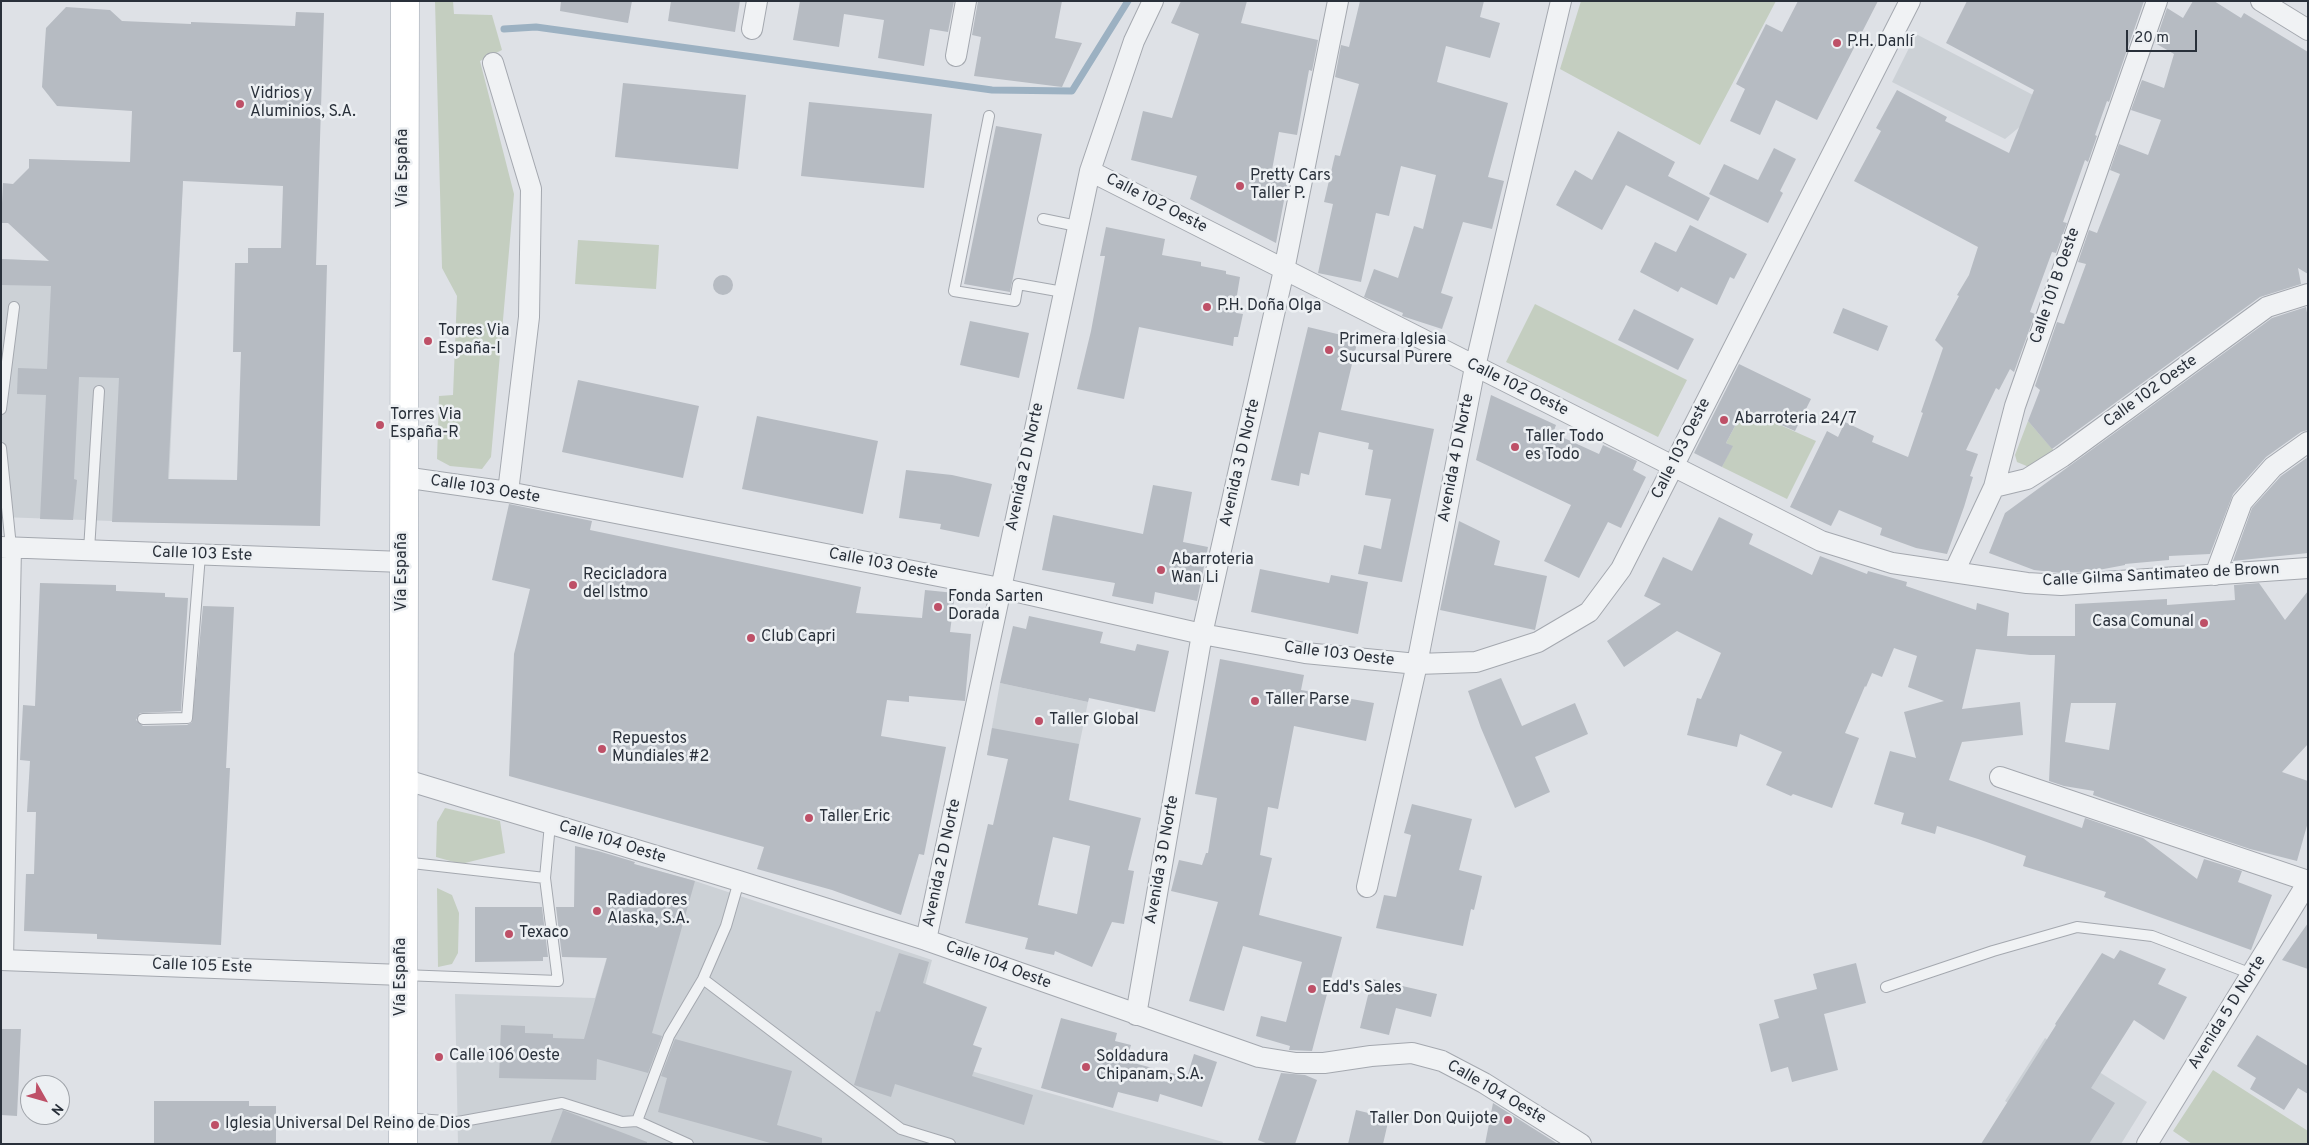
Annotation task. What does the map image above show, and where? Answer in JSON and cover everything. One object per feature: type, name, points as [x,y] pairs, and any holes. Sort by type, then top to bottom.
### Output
[{"type":"main road","name":"Vía España","points":[[403,1131],[405,1]]},
{"type":"street","points":[[752,28],[757,1]]},
{"type":"street","points":[[956,56],[966,1]]},
{"type":"street","name":"Avenida 2 D Norte","points":[[926,940],[1090,171],[1134,42],[1153,1]]},
{"type":"street","name":"Avenida 3 D Norte","points":[[1136,1015],[1202,634],[1284,270],[1338,1]]},
{"type":"street","name":"Avenida 4 D Norte","points":[[1367,887],[1416,664],[1475,367],[1561,1]]},
{"type":"street","name":"Calle 103 Oeste","points":[[403,477],[508,492],[1000,588],[1202,634],[1305,653],[1416,664],[1476,662],[1538,642],[1589,612],[1622,569],[1910,1]]},
{"type":"street","name":"Calle 101 B Oeste","points":[[1955,570],[1994,487],[2015,406],[2157,1]]},
{"type":"street","points":[[2261,1],[2308,30]]},
{"type":"street","points":[[493,63],[531,189],[529,317],[508,492]]},
{"type":"street","name":"Calle 102 Oeste","points":[[1090,171],[1821,541],[1892,563],[1955,570]]},
{"type":"street","name":"Calle 102 Oeste","points":[[1994,487],[2027,479],[2062,457],[2267,307],[2308,294]]},
{"type":"street","points":[[2215,575],[2242,502],[2273,467],[2308,442]]},
{"type":"street","points":[[2,960],[6,547]]},
{"type":"street","name":"Calle 103 Este","points":[[6,547],[403,562]]},
{"type":"street","name":"Calle Gilma Santimateo de Brown","points":[[1955,570],[2026,583],[2061,585],[2308,568]]},
{"type":"street","points":[[2000,777],[2308,881]]},
{"type":"street","name":"Calle 104 Oeste","points":[[403,779],[739,880],[926,940],[1259,1057],[1296,1063],[1412,1053],[1442,1061],[1484,1083],[1581,1144]]},
{"type":"street","name":"Avenida 5 D Norte","points":[[2147,1144],[2308,881]]},
{"type":"street","name":"Calle 105 Este","points":[[2,960],[402,975]]},
{"type":"lane","points":[[989,116],[954,291],[1014,301],[1018,284],[1063,292]]},
{"type":"lane","points":[[1043,219],[1077,226]]},
{"type":"lane","points":[[1,409],[14,307]]},
{"type":"lane","points":[[89,550],[99,391]]},
{"type":"lane","points":[[1,448],[6,547]]},
{"type":"lane","points":[[143,719],[187,718],[200,554]]},
{"type":"lane","points":[[402,975],[558,981],[545,878],[550,824]]},
{"type":"lane","points":[[402,862],[545,878]]},
{"type":"lane","points":[[637,1121],[669,1036],[703,979],[726,926],[739,880]]},
{"type":"lane","points":[[1886,987],[1993,951],[2077,927],[2152,936],[2252,974]]},
{"type":"lane","points":[[703,979],[901,1129],[950,1144]]},
{"type":"lane","points":[[403,1131],[562,1103],[622,1122],[637,1121],[688,1144]]},
{"type":"shaded area","points":[[1916,34],[2033,95],[2022,125],[2005,139],[1892,82]]},
{"type":"shaded area","points":[[129,179],[183,181],[167,523],[1,517],[1,259],[52,261]]},
{"type":"shaded area","name":"Taller Global","points":[[1000,683],[1088,702],[1074,771],[987,755]]},
{"type":"shaded area","points":[[634,864],[695,881],[932,960],[907,1053],[1223,1142],[1222,1144],[458,1144],[455,994],[595,998]]},
{"type":"shaded area","points":[[2045,1038],[2147,1102],[2121,1144],[2073,1144],[2005,1101]]},
{"type":"green space","points":[[435,1],[453,1],[454,14],[492,15],[502,50],[480,61],[514,194],[491,457],[482,469],[450,466],[437,459],[439,396],[453,395],[457,296],[442,268]]},
{"type":"green space","points":[[1581,1],[1776,1],[1700,145],[1560,69]]},
{"type":"green space","points":[[578,240],[659,245],[656,289],[575,284]]},
{"type":"green space","points":[[1535,304],[1687,380],[1658,437],[1506,362]]},
{"type":"green space","points":[[1744,409],[1816,441],[1787,499],[1722,467],[1732,446],[1726,443]]},
{"type":"green space","points":[[2028,421],[2055,452],[2029,467],[2017,462],[2015,455]]},
{"type":"green space","points":[[445,808],[500,821],[505,853],[461,864],[436,857],[437,822]]},
{"type":"green space","points":[[437,888],[452,895],[459,913],[458,953],[452,964],[438,967]]},
{"type":"green space","points":[[2213,1070],[2308,1131],[2308,1144],[2192,1144],[2173,1131]]},
{"type":"building","points":[[561,1],[632,1],[628,23],[560,11]]},
{"type":"building","points":[[671,1],[740,1],[735,32],[668,21]]},
{"type":"building","points":[[800,1],[954,1],[948,32],[930,29],[924,66],[878,58],[884,20],[844,14],[839,47],[793,40]]},
{"type":"building","points":[[978,1],[1062,1],[1055,38],[1082,43],[1062,87],[974,76],[981,37],[972,35]]},
{"type":"building","points":[[1181,1],[1247,1],[1241,23],[1318,40],[1312,71],[1309,70],[1297,135],[1279,132],[1272,170],[1289,174],[1276,243],[1190,199],[1197,176],[1131,160],[1143,111],[1172,118],[1199,34],[1171,23]]},
{"type":"building","points":[[1360,1],[1484,1],[1480,17],[1500,23],[1490,58],[1446,46],[1437,82],[1508,103],[1488,177],[1504,181],[1492,229],[1463,222],[1441,293],[1453,297],[1442,329],[1402,316],[1403,313],[1364,297],[1374,269],[1398,278],[1414,226],[1423,229],[1436,175],[1401,166],[1389,216],[1376,213],[1361,282],[1318,273],[1333,204],[1324,202],[1335,155],[1340,156],[1359,84],[1335,77],[1341,45],[1349,47]]},
{"type":"building","points":[[1798,1],[1878,1],[1817,120],[1776,100],[1760,135],[1730,121],[1745,89],[1736,84],[1766,24],[1782,32]]},
{"type":"building","points":[[1967,1],[2144,1],[2109,102],[2107,101],[2095,135],[2097,136],[2088,162],[2085,160],[2063,222],[2067,223],[2056,253],[2052,252],[2030,312],[2035,314],[2014,372],[2010,369],[1999,390],[1996,388],[1966,450],[1978,454],[1970,476],[1973,477],[1964,507],[1947,554],[1916,548],[1880,535],[1882,528],[1839,510],[1831,526],[1790,507],[1827,431],[1838,437],[1845,422],[1874,436],[1872,442],[1908,457],[1943,348],[1935,340],[1969,275],[1978,247],[1854,181],[1881,131],[1876,128],[1897,90],[1947,117],[1945,121],[2009,153],[2034,90],[1946,43]]},
{"type":"building","points":[[2193,1],[2214,1],[2241,18],[2244,13],[2308,52],[2308,274],[2298,268],[2301,284],[2260,297],[2052,449],[2028,421],[2040,390],[2035,386],[2057,322],[2064,324],[2086,264],[2078,262],[2089,230],[2097,233],[2120,174],[2110,170],[2119,144],[2148,155],[2161,120],[2131,110],[2142,80],[2164,88],[2174,54],[2155,43],[2167,8],[2183,18]]},
{"type":"building","points":[[66,7],[110,10],[122,21],[191,24],[191,22],[295,26],[296,12],[324,13],[316,265],[327,265],[320,526],[112,522],[119,378],[79,377],[74,479],[77,480],[73,520],[40,519],[46,395],[17,394],[18,368],[47,369],[51,286],[1,285],[1,259],[49,261],[8,223],[1,223],[3,183],[13,184],[29,168],[29,159],[130,162],[132,111],[57,106],[42,87],[46,28]],"holes":[[[183,181],[283,186],[281,248],[248,248],[248,263],[235,263],[233,352],[241,352],[237,480],[168,479]]]},
{"type":"building","points":[[623,83],[746,95],[738,169],[615,157]]},
{"type":"building","points":[[809,102],[932,114],[924,188],[801,176]]},
{"type":"building","points":[[996,126],[1042,134],[1010,292],[964,284]]},
{"type":"building","points":[[1618,131],[1675,162],[1668,176],[1710,198],[1698,221],[1626,185],[1602,230],[1556,205],[1575,170],[1592,180]]},
{"type":"building","points":[[1774,148],[1796,159],[1780,191],[1783,193],[1768,223],[1709,194],[1724,164],[1758,180]]},
{"type":"building","points":[[1690,225],[1747,254],[1734,279],[1730,277],[1717,305],[1681,287],[1678,292],[1640,272],[1655,242],[1676,252]]},
{"type":"building","points":[[1106,227],[1165,239],[1162,255],[1201,262],[1201,266],[1226,271],[1226,274],[1240,277],[1236,301],[1239,301],[1236,313],[1243,314],[1238,337],[1234,337],[1233,346],[1139,327],[1124,399],[1077,389],[1091,331],[1105,256],[1100,256]]},
{"type":"building","points":[[719,275],[727,275],[733,281],[733,289],[727,295],[719,295],[713,289],[713,281]]},
{"type":"building","points":[[2306,307],[2308,318],[2308,430],[2301,432],[2266,457],[2233,494],[2210,554],[2169,556],[2169,560],[2125,564],[2093,571],[2061,573],[2034,570],[1989,553],[2005,513],[2272,318]]},
{"type":"building","points":[[1843,308],[1888,326],[1878,351],[1833,333]]},
{"type":"building","points":[[1634,309],[1694,339],[1678,370],[1618,340]]},
{"type":"building","points":[[970,321],[1029,333],[1019,378],[960,365]]},
{"type":"building","points":[[1308,327],[1358,339],[1341,410],[1434,429],[1402,582],[1358,574],[1364,545],[1381,549],[1391,499],[1365,495],[1373,450],[1368,449],[1369,443],[1319,432],[1309,475],[1301,473],[1299,486],[1271,480]]},
{"type":"building","points":[[1739,364],[1811,399],[1795,431],[1744,409],[1726,443],[1733,446],[1722,467],[1694,453]]},
{"type":"building","points":[[578,380],[699,406],[683,478],[562,452]]},
{"type":"building","points":[[1491,395],[1556,425],[1553,433],[1599,454],[1603,445],[1637,461],[1633,470],[1646,477],[1621,528],[1608,522],[1579,578],[1544,561],[1571,505],[1476,460]]},
{"type":"building","points":[[757,416],[878,441],[863,514],[742,489]]},
{"type":"building","points":[[2308,457],[2308,553],[2233,561],[2252,508],[2281,476]]},
{"type":"building","points":[[906,470],[952,475],[992,484],[979,537],[940,529],[941,524],[899,518]]},
{"type":"building","points":[[1153,485],[1192,492],[1183,542],[1208,547],[1197,601],[1155,592],[1153,604],[1112,596],[1115,583],[1042,570],[1053,515],[1143,534]]},
{"type":"building","points":[[509,504],[592,521],[590,530],[861,587],[856,613],[922,618],[925,590],[955,593],[950,632],[971,634],[965,701],[909,696],[909,702],[887,700],[881,736],[946,747],[924,855],[919,854],[901,915],[832,890],[757,869],[764,847],[509,776],[514,654],[530,589],[492,580]]},
{"type":"building","points":[[1719,517],[1753,534],[1749,544],[1812,575],[1820,556],[1867,574],[1868,571],[1907,582],[1906,586],[1976,610],[1977,603],[2009,613],[2007,636],[2075,636],[2075,604],[2167,599],[2167,605],[2235,600],[2234,585],[2259,583],[2285,620],[2308,591],[2308,744],[2282,772],[2308,781],[2308,822],[2297,861],[2250,849],[2161,819],[2093,795],[2094,791],[2064,786],[2049,781],[2055,655],[2030,655],[1976,649],[1962,709],[2020,702],[2023,735],[1962,742],[1949,780],[2082,828],[2085,818],[2143,838],[2197,879],[2204,859],[2242,871],[2238,882],[2272,895],[2251,950],[2104,897],[2106,892],[2023,866],[2026,856],[1937,826],[1935,834],[1901,824],[1904,813],[1874,804],[1890,751],[1916,758],[1904,712],[1944,701],[1908,687],[1917,656],[1894,648],[1882,677],[1872,673],[1845,733],[1859,738],[1832,808],[1793,794],[1791,796],[1766,785],[1782,752],[1740,734],[1737,747],[1687,735],[1697,698],[1701,699],[1721,653],[1677,631],[1624,667],[1607,641],[1661,604],[1644,596],[1663,557],[1692,571]],"holes":[[[2071,703],[2116,703],[2109,750],[2065,742]]]},
{"type":"building","points":[[1459,521],[1500,541],[1494,565],[1547,576],[1535,630],[1440,610]]},
{"type":"building","points":[[1260,569],[1329,583],[1331,575],[1368,582],[1358,634],[1251,612]]},
{"type":"building","points":[[40,583],[116,585],[116,591],[165,593],[165,597],[188,598],[181,711],[140,713],[136,720],[143,726],[187,725],[192,722],[203,606],[234,607],[226,768],[230,768],[221,945],[97,939],[97,934],[24,931],[26,874],[34,874],[36,812],[27,812],[30,761],[20,760],[23,705],[35,706]]},
{"type":"building","points":[[1029,616],[1103,632],[1100,643],[1135,651],[1137,644],[1169,651],[1155,712],[1089,698],[1088,702],[1000,683],[1013,626],[1026,629]]},
{"type":"building","points":[[1220,659],[1304,675],[1301,690],[1374,703],[1366,741],[1294,726],[1278,809],[1268,807],[1260,855],[1272,858],[1259,915],[1342,937],[1312,1051],[1289,1050],[1290,1046],[1256,1036],[1261,1016],[1286,1022],[1302,962],[1243,946],[1224,1011],[1189,1001],[1218,902],[1171,891],[1179,860],[1202,865],[1206,853],[1208,853],[1217,798],[1195,794]]},
{"type":"building","points":[[1501,678],[1522,726],[1575,703],[1588,734],[1535,757],[1550,792],[1515,808],[1481,728],[1468,691]]},
{"type":"building","points":[[992,728],[1079,744],[1069,800],[1141,818],[1128,870],[1134,871],[1124,924],[1112,922],[1092,967],[1055,951],[1054,955],[1025,949],[1028,938],[965,923],[988,824],[993,825],[1008,759],[987,755]],"holes":[[[1053,837],[1090,846],[1077,914],[1038,905]]]},
{"type":"building","points":[[1412,804],[1472,819],[1459,870],[1482,876],[1474,910],[1471,909],[1463,946],[1376,928],[1384,895],[1396,897],[1411,835],[1404,833]]},
{"type":"building","points":[[575,846],[598,851],[635,862],[634,864],[695,881],[652,1033],[662,1036],[648,1073],[597,1059],[596,1080],[499,1078],[501,1025],[525,1026],[525,1033],[553,1034],[553,1038],[584,1039],[607,958],[562,957],[556,907],[574,907]]},
{"type":"building","name":"Texaco","points":[[475,907],[542,907],[548,957],[543,957],[543,961],[475,962]]},
{"type":"building","points":[[2308,923],[2308,969],[2282,960]]},
{"type":"building","points":[[2120,950],[2166,969],[2158,984],[2187,997],[2164,1040],[2134,1020],[2091,1088],[2115,1103],[2089,1144],[1981,1144],[2055,1024],[2102,953],[2114,959]]},
{"type":"building","points":[[899,953],[929,962],[923,983],[987,1007],[973,1045],[982,1048],[972,1076],[1033,1095],[1024,1125],[895,1084],[891,1097],[854,1085],[876,1011],[880,1012]]},
{"type":"building","points":[[1856,963],[1866,1003],[1824,1014],[1838,1070],[1792,1082],[1788,1067],[1771,1072],[1759,1024],[1779,1018],[1774,1000],[1817,989],[1813,974]]},
{"type":"building","points":[[1372,979],[1437,994],[1431,1017],[1396,1008],[1389,1035],[1360,1028]]},
{"type":"building","name":"Soldadura Chipanam, S.A.","points":[[1061,1018],[1117,1033],[1115,1041],[1131,1045],[1126,1061],[1187,1077],[1194,1054],[1217,1062],[1202,1107],[1160,1094],[1158,1102],[1118,1092],[1113,1108],[1041,1088]]},
{"type":"building","points":[[1,1029],[21,1029],[17,1116],[1,1115]]},
{"type":"building","points":[[2257,1035],[2308,1066],[2308,1094],[2298,1088],[2284,1110],[2250,1089],[2256,1078],[2237,1066]]},
{"type":"building","points":[[675,1039],[792,1071],[777,1125],[822,1138],[822,1144],[774,1144],[658,1112],[667,1078],[661,1076]]},
{"type":"building","points":[[1281,1073],[1305,1075],[1317,1080],[1295,1144],[1268,1144],[1258,1140]]},
{"type":"building","name":"Iglesia Universal Del Reino de Dios","points":[[154,1101],[249,1101],[249,1106],[276,1106],[276,1144],[154,1144]]},
{"type":"building","name":"Taller Don Quijote","points":[[1493,1103],[1558,1144],[1485,1144]]},
{"type":"building","points":[[563,1110],[647,1142],[647,1144],[550,1144]]},
{"type":"building","points":[[1356,1110],[1389,1118],[1383,1144],[1348,1144]]},
{"type":"waterway","points":[[504,29],[536,27],[992,90],[1072,91],[1128,1]]},
{"type":"place","name":"P.H. Danlí","points":[[1837,43]]},
{"type":"place","name":"Vidrios y Aluminios, S.A.","points":[[240,104]]},
{"type":"place","name":"Pretty Cars Taller P.","points":[[1240,186]]},
{"type":"place","name":"P.H. Doña Olga","points":[[1207,307]]},
{"type":"place","name":"Torres Via España-I","points":[[428,341]]},
{"type":"place","name":"Primera Iglesia Sucursal Purere","points":[[1329,350]]},
{"type":"place","name":"Abarroteria 24/7","points":[[1724,420]]},
{"type":"place","name":"Torres Via España-R","points":[[380,425]]},
{"type":"place","name":"Taller Todo es Todo","points":[[1515,447]]},
{"type":"place","name":"Abarroteria Wan Li","points":[[1161,570]]},
{"type":"place","name":"Recicladora del Istmo","points":[[573,585]]},
{"type":"place","name":"Fonda Sarten Dorada","points":[[938,607]]},
{"type":"place","name":"Casa Comunal","points":[[2204,623]]},
{"type":"place","name":"Club Capri","points":[[751,638]]},
{"type":"place","name":"Taller Parse","points":[[1255,701]]},
{"type":"place","name":"Taller Global","points":[[1039,721]]},
{"type":"place","name":"Repuestos Mundiales #2","points":[[602,749]]},
{"type":"place","name":"Taller Eric","points":[[809,818]]},
{"type":"place","name":"Radiadores Alaska, S.A.","points":[[597,911]]},
{"type":"place","name":"Texaco","points":[[509,934]]},
{"type":"place","name":"Edd's Sales","points":[[1312,989]]},
{"type":"place","name":"Calle 106 Oeste","points":[[439,1057]]},
{"type":"place","name":"Soldadura Chipanam, S.A.","points":[[1086,1067]]},
{"type":"place","name":"Taller Don Quijote","points":[[1508,1120]]},
{"type":"place","name":"Iglesia Universal Del Reino de Dios","points":[[215,1125]]}]
